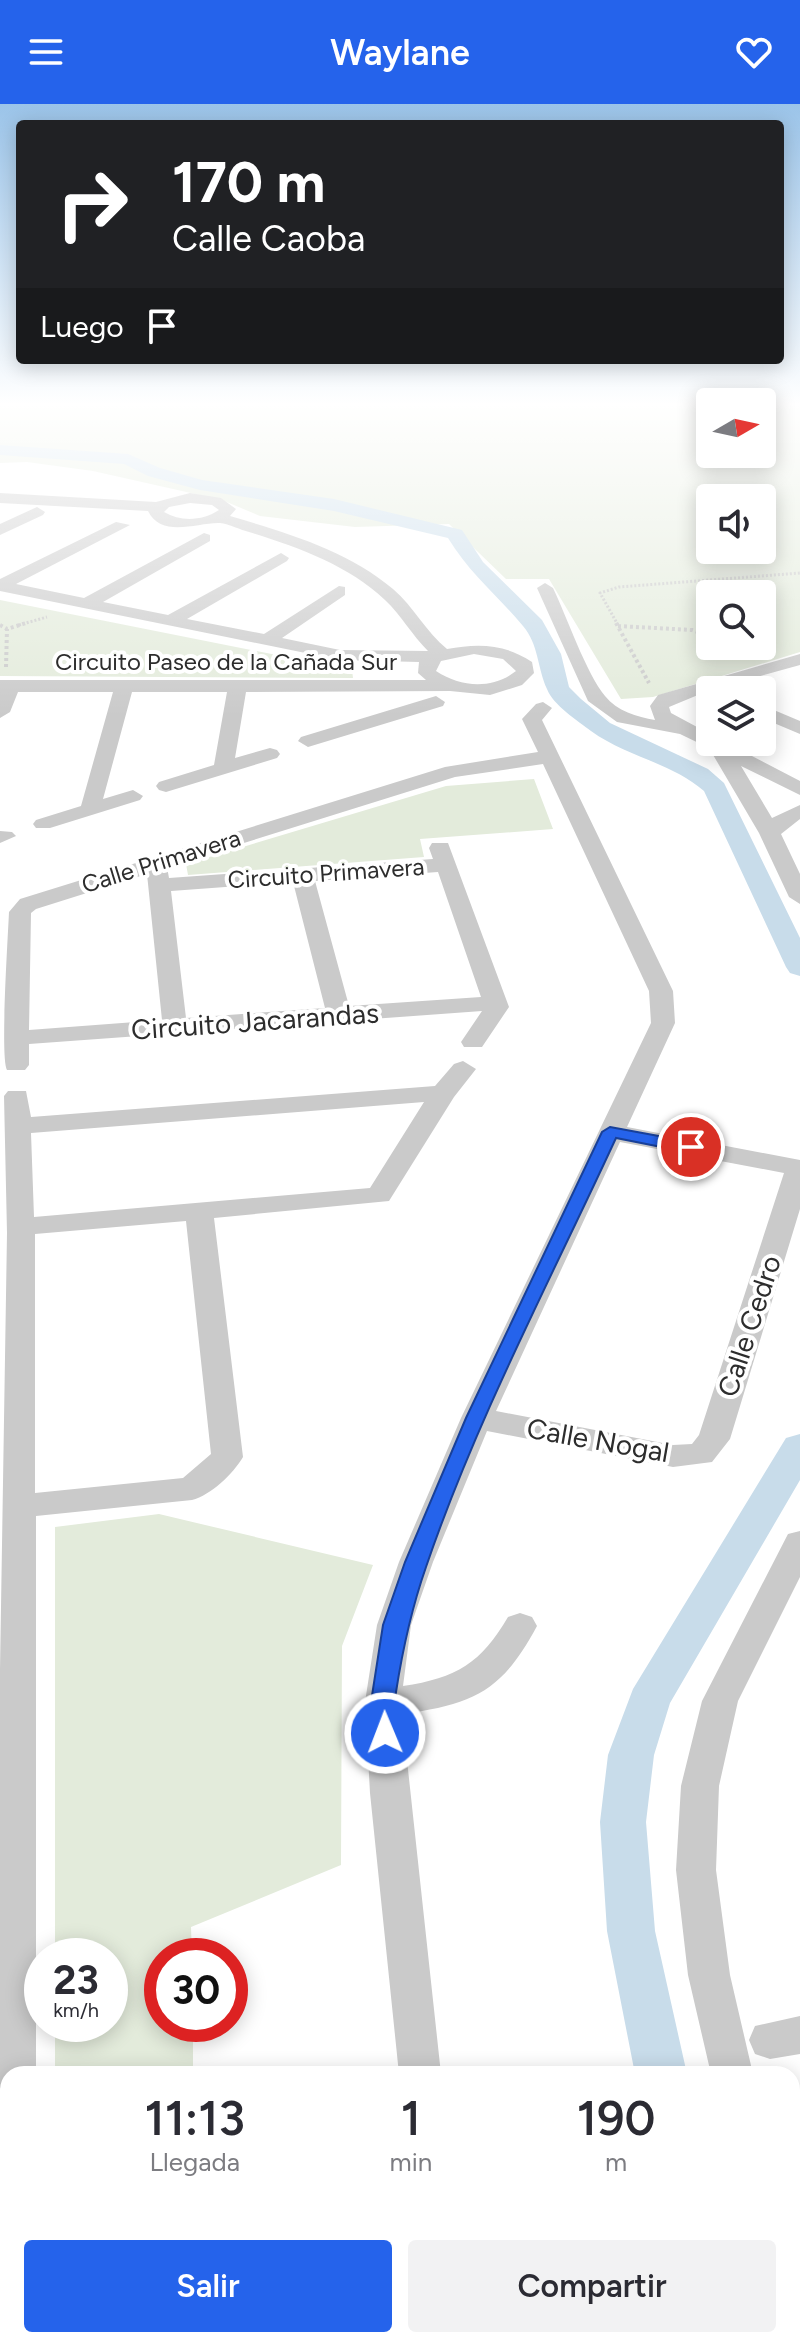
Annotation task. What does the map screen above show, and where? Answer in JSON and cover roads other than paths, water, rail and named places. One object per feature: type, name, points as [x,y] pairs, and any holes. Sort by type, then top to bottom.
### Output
[{"type":"street","points":[[151,507],[157,507],[155,512],[167,520],[193,523],[219,518],[315,549],[350,566],[404,608],[439,656]]},
{"type":"street","points":[[219,518],[228,509],[225,507]]},
{"type":"street","points":[[0,530],[37,512]]},
{"type":"street","points":[[0,586],[122,525]]},
{"type":"street","points":[[86,604],[204,538]]},
{"type":"street","points":[[170,621],[281,558]]},
{"type":"street","points":[[0,586],[340,655],[378,667],[382,672],[379,677],[344,703],[308,741]]},
{"type":"street","points":[[545,588],[595,697],[604,708],[642,724],[681,728]]},
{"type":"street","points":[[266,641],[339,591]]},
{"type":"street","name":"Circuito Paseo de la Cañada Sur","points":[[5,686],[238,685],[344,703],[451,686],[472,689],[506,685],[519,680],[525,673],[526,666],[519,660],[492,651],[439,656]]},
{"type":"street","points":[[340,655],[439,656]]},
{"type":"street","points":[[439,656],[426,665],[427,673],[451,686]]},
{"type":"street","points":[[696,736],[662,716],[659,706],[665,699],[800,659]]},
{"type":"street","points":[[90,809],[124,685]]},
{"type":"street","points":[[223,768],[238,685]]},
{"type":"street","points":[[0,712],[5,686]]},
{"type":"street","points":[[344,703],[436,702]]},
{"type":"street","points":[[776,712],[800,707]]},
{"type":"street","points":[[419,2066],[389,1793],[383,1702],[394,1625],[416,1562],[477,1418],[663,1023],[661,991],[532,719],[543,708]]},
{"type":"street","points":[[776,717],[800,728]]},
{"type":"street","points":[[166,786],[270,754]]},
{"type":"street","points":[[721,756],[770,833],[800,897]]},
{"type":"street","points":[[739,756],[795,782]]},
{"type":"street","name":"Calle Primavera","points":[[16,1065],[20,912],[28,904],[157,874],[452,771],[505,774],[552,764]]},
{"type":"street","points":[[747,793],[795,782]]},
{"type":"street","points":[[43,824],[133,796]]},
{"type":"street","points":[[770,833],[782,819],[800,811]]},
{"type":"street","name":"Circuito Primavera","points":[[157,874],[302,875],[443,856],[495,1003]]},
{"type":"street","points":[[157,874],[175,1026]]},
{"type":"street","points":[[302,875],[339,1015]]},
{"type":"street","points":[[473,1042],[497,1007],[495,1003]]},
{"type":"street","name":"Circuito Jacarandas","points":[[16,1038],[495,1003]]},
{"type":"street","points":[[21,1227],[379,1195],[443,1093],[463,1069]]},
{"type":"street","points":[[18,1126],[443,1093]]},
{"type":"street","points":[[15,2066],[21,1227],[17,1096]]},
{"type":"street","points":[[610,1132],[800,1168]]},
{"type":"street","name":"Calle Cedro","points":[[714,1439],[800,1168]]},
{"type":"street","points":[[18,1506],[192,1489],[227,1457],[199,1211]]},
{"type":"street","name":"Calle Nogal","points":[[477,1418],[673,1456],[701,1454],[714,1439]]},
{"type":"street","points":[[730,2066],[709,1975],[696,1870],[700,1786],[720,1701],[800,1543]]},
{"type":"street","points":[[383,1702],[419,1698],[465,1685],[500,1659],[520,1626]]},
{"type":"waterway","points":[[341,507],[455,534],[475,566],[534,625],[550,654],[558,689],[573,704],[602,728],[699,774],[715,788],[800,967]]},
{"type":"waterway","points":[[659,2066],[631,1931],[623,1822],[631,1755],[649,1701],[800,1447]]}]
